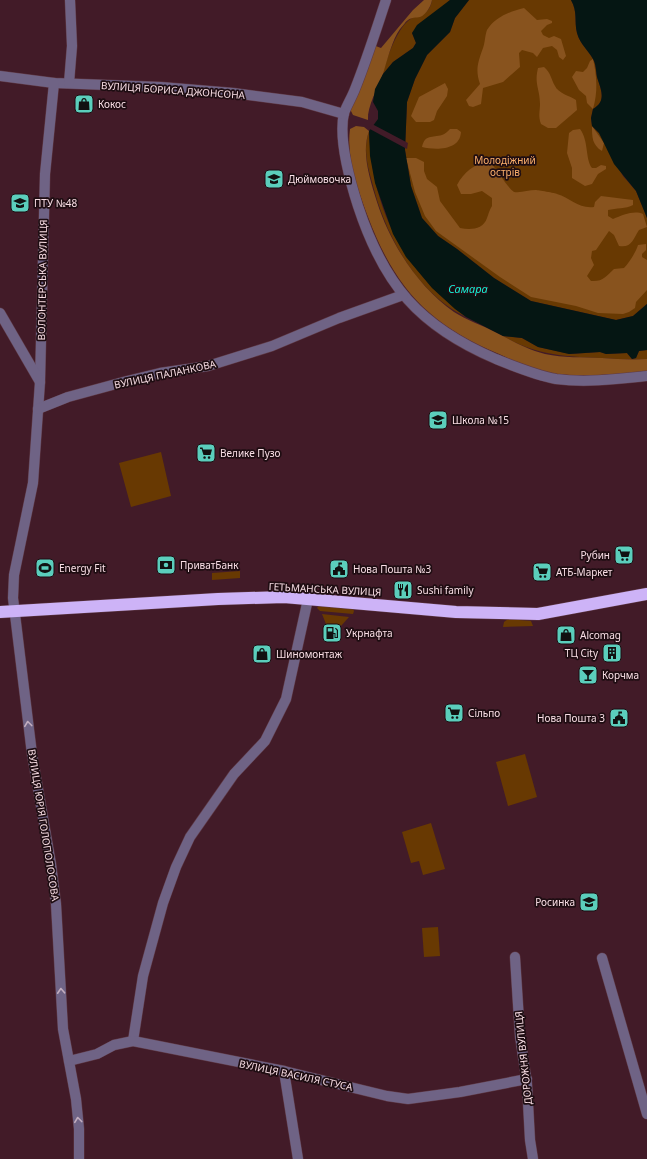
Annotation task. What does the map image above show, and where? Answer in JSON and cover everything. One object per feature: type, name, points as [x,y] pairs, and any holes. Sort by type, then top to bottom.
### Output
[{"type":"highway","name":"ГЕТЬМАНСЬКА ВУЛИЦЯ","points":[[0,612],[252,598],[308,599],[456,612],[538,614],[647,594]]},
{"type":"street","points":[[69,83],[72,46],[70,0]]},
{"type":"street","points":[[386,0],[377,31],[344,114],[345,149],[355,197],[371,241],[386,269],[403,295],[435,326],[478,351],[534,374],[557,379],[580,380],[647,376]]},
{"type":"street","name":"ВУЛИЦЯ БОРИСА ДЖОНСОНА","points":[[0,76],[54,83],[161,87],[233,93],[302,102],[344,114]]},
{"type":"street","name":"ВОЛОНТЕРСЬКА ВУЛИЦЯ","points":[[14,611],[14,575],[33,483],[40,382],[45,174],[54,83]]},
{"type":"street","name":"ВУЛИЦЯ ПАЛАНКОВА","points":[[38,409],[68,397],[127,381],[160,373],[208,366],[258,350],[338,318],[403,295]]},
{"type":"street","points":[[0,314],[40,382]]},
{"type":"street","points":[[133,1041],[143,976],[163,903],[176,867],[190,836],[234,774],[265,741],[286,699],[308,599]]},
{"type":"street","name":"ВУЛИЦЯ ЮРІЯ ГОЛОПОЛОСОВА","points":[[14,611],[32,754],[51,864],[56,904],[63,1029],[79,1129],[79,1159]]},
{"type":"street","name":"ДОРОЖНЯ ВУЛИЦЯ","points":[[515,957],[520,1036],[527,1078],[530,1140],[533,1159]]},
{"type":"street","points":[[602,958],[647,1114]]},
{"type":"street","name":"ВУЛИЦЯ ВАСИЛЯ СТУСА","points":[[69,1061],[97,1054],[114,1045],[133,1041],[284,1071],[387,1096],[408,1099],[460,1092],[527,1078]]},
{"type":"street","points":[[284,1071],[298,1159]]},
{"type":"green space","points":[[432,0],[450,0],[412,33],[416,43],[413,48],[393,62],[383,74],[389,54],[400,31],[408,21],[428,10]]},
{"type":"green space","name":"Молодіжний острів","points":[[469,0],[571,0],[575,13],[577,33],[594,61],[602,95],[600,102],[593,109],[591,118],[592,126],[599,133],[623,176],[636,191],[647,218],[647,304],[633,316],[616,320],[531,301],[494,278],[438,236],[422,218],[411,186],[405,150],[407,102],[415,79],[427,55],[450,32],[455,18]]},
{"type":"green space","points":[[369,131],[371,160],[377,187],[384,212],[395,236],[408,258],[425,279],[466,317],[448,306],[432,293],[417,277],[394,241],[378,202],[366,156],[366,144]]},
{"type":"green space","points":[[503,336],[522,338],[538,347],[570,354],[600,352],[606,354],[627,353],[632,359],[563,356],[550,354],[527,347]]},
{"type":"green space","points":[[647,350],[647,359],[632,359],[636,358],[639,351]]},
{"type":"green space","points":[[161,452],[171,496],[131,507],[119,463]]},
{"type":"green space","points":[[240,571],[240,578],[212,580],[212,573]]},
{"type":"green space","points":[[319,605],[353,609],[354,611],[353,614],[320,611],[317,608]]},
{"type":"green space","points":[[322,614],[349,617],[341,626],[326,624]]},
{"type":"green space","points":[[508,619],[531,621],[533,626],[503,627],[504,622]]},
{"type":"green space","points":[[525,754],[537,797],[508,806],[496,762]]},
{"type":"green space","points":[[431,823],[445,869],[423,875],[419,861],[411,863],[402,832]]},
{"type":"green space","points":[[438,927],[440,956],[424,957],[422,928]]},
{"type":"shaded area","points":[[424,0],[432,0],[426,12],[420,17],[411,18],[407,21],[400,29],[395,39],[369,109],[368,120],[353,115],[350,109],[373,45],[381,48],[413,10]]},
{"type":"shaded area","points":[[524,8],[537,20],[547,19],[552,21],[552,23],[547,25],[541,31],[543,35],[549,38],[554,36],[561,39],[566,56],[563,60],[559,57],[557,50],[552,46],[543,48],[537,57],[533,53],[522,50],[519,53],[520,67],[503,82],[483,88],[481,104],[473,107],[469,106],[466,100],[480,84],[478,66],[487,30],[490,25],[499,18]]},
{"type":"shaded area","points":[[593,59],[596,97],[593,109],[587,103],[586,96],[579,90],[572,77],[576,71],[583,72]]},
{"type":"shaded area","points":[[544,67],[550,74],[557,88],[561,92],[576,100],[577,110],[556,128],[548,128],[541,124],[539,116],[540,99],[537,74],[538,68]]},
{"type":"shaded area","points":[[445,83],[448,89],[447,96],[437,111],[434,120],[430,122],[416,122],[411,116],[419,97]]},
{"type":"shaded area","points":[[356,126],[364,127],[369,131],[366,148],[367,166],[377,202],[389,233],[417,277],[441,302],[464,318],[490,329],[531,350],[566,357],[647,359],[647,371],[605,375],[563,375],[530,369],[474,343],[434,317],[417,301],[403,284],[390,264],[368,217],[351,162],[349,140],[350,129]]},
{"type":"shaded area","points":[[592,126],[604,143],[602,151],[594,143]]},
{"type":"shaded area","points":[[450,129],[457,129],[461,132],[460,138],[452,146],[440,149],[422,147],[427,138],[442,135]]},
{"type":"shaded area","points":[[580,129],[585,139],[588,160],[592,168],[596,168],[601,165],[606,166],[606,169],[598,174],[592,184],[585,186],[572,178],[572,168],[567,153],[569,133],[573,130]]},
{"type":"shaded area","points":[[406,158],[416,158],[424,162],[424,171],[427,179],[437,187],[440,201],[460,228],[472,229],[479,227],[487,218],[492,206],[492,198],[482,191],[471,194],[461,194],[457,185],[463,176],[474,166],[489,161],[514,192],[536,190],[553,193],[579,205],[589,207],[594,207],[595,202],[601,196],[633,200],[633,205],[608,210],[608,216],[613,219],[628,214],[640,213],[643,214],[647,227],[639,230],[632,242],[627,246],[619,246],[614,235],[609,231],[596,250],[592,251],[591,258],[594,265],[587,276],[591,281],[599,281],[614,269],[624,268],[636,251],[638,245],[646,244],[646,250],[642,254],[642,257],[647,260],[647,290],[636,302],[635,308],[623,314],[598,313],[576,306],[531,297],[500,277],[436,231],[425,216],[415,192]]},
{"type":"water","name":"Самара","points":[[450,0],[469,0],[455,18],[450,32],[427,55],[415,79],[407,102],[405,150],[411,186],[422,218],[438,236],[494,278],[531,301],[616,320],[633,316],[647,304],[647,350],[639,351],[636,358],[632,359],[627,353],[606,354],[600,352],[569,354],[538,347],[522,338],[503,336],[466,317],[432,288],[406,257],[393,234],[375,183],[370,156],[369,131],[378,119],[378,111],[373,102],[375,89],[383,74],[393,62],[413,48],[416,43],[412,33],[417,25]]},
{"type":"water","points":[[571,0],[647,0],[647,218],[636,191],[614,164],[599,133],[592,126],[591,118],[593,109],[600,102],[602,95],[594,61],[577,33],[575,13]]},
{"type":"pier","points":[[372,124],[408,143],[407,149],[368,128]]},
{"type":"place","name":"Кокос","points":[[84,104]]},
{"type":"place","name":"Дюймовочка","points":[[274,179]]},
{"type":"place","name":"ПТУ №48","points":[[20,203]]},
{"type":"place","name":"Школа №15","points":[[438,420]]},
{"type":"place","name":"Велике Пузо","points":[[206,453]]},
{"type":"place","name":"Рубин","points":[[624,555]]},
{"type":"place","name":"ПриватБанк","points":[[166,565]]},
{"type":"place","name":"Energy Fit","points":[[45,568]]},
{"type":"place","name":"Нова Пошта №3","points":[[339,569]]},
{"type":"place","name":"АТБ-Маркет","points":[[542,572]]},
{"type":"place","name":"Sushi family","points":[[403,590]]},
{"type":"place","name":"Укрнафта","points":[[332,633]]},
{"type":"place","name":"Alcomag","points":[[566,635]]},
{"type":"place","name":"ТЦ City","points":[[612,653]]},
{"type":"place","name":"Шиномонтаж","points":[[262,654]]},
{"type":"place","name":"Корчма","points":[[588,675]]},
{"type":"place","name":"Сільпо","points":[[454,713]]},
{"type":"place","name":"Нова Пошта 3","points":[[619,718]]},
{"type":"place","name":"Росинка","points":[[589,902]]}]
